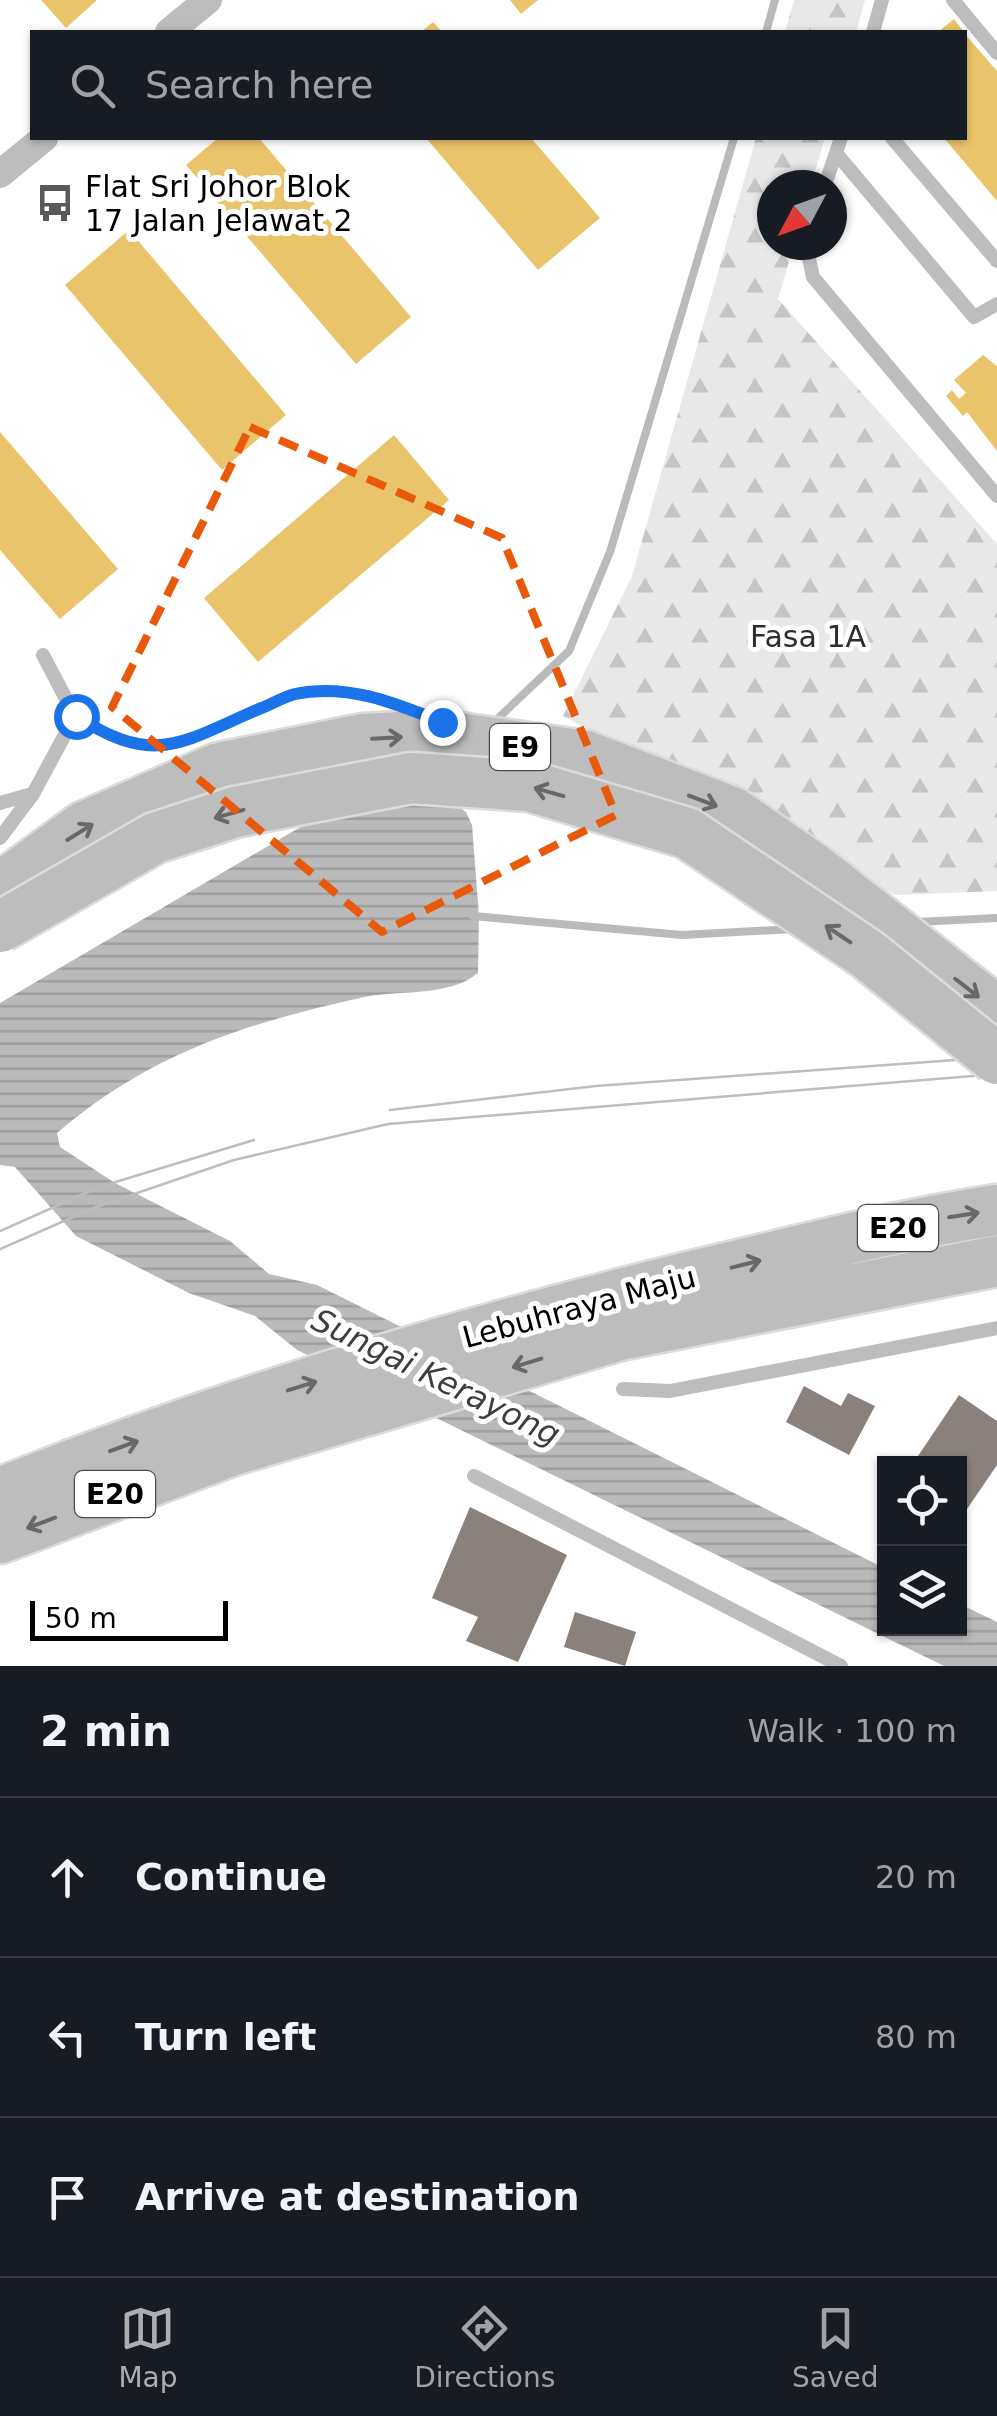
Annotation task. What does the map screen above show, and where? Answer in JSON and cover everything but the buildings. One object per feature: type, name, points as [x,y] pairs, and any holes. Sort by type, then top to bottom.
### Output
[{"type":"highway","name":"E9","points":[[0,888],[84,827],[219,768],[364,739],[438,735],[586,756],[732,812],[813,868],[997,1012]]},
{"type":"highway","name":"E9","points":[[0,927],[155,838],[234,812],[411,778],[529,786],[688,832],[867,954],[997,1059]]},
{"type":"highway","name":"Lebuhraya Maju","points":[[0,1538],[219,1433],[583,1303],[997,1210]]},
{"type":"highway","name":"Lebuhraya Maju","points":[[0,1494],[219,1433],[620,1335],[997,1261]]},
{"type":"street","points":[[171,30],[208,0]]},
{"type":"street","points":[[0,174],[42,140]]},
{"type":"lane","points":[[874,30],[882,0]]},
{"type":"lane","points":[[953,0],[997,53]]},
{"type":"lane","points":[[830,170],[840,140]]},
{"type":"lane","points":[[894,140],[997,262]]},
{"type":"lane","points":[[836,153],[974,317],[997,304]]},
{"type":"lane","points":[[809,260],[812,277],[997,496]]},
{"type":"lane","points":[[0,838],[33,794],[76,716],[43,655]]},
{"type":"lane","points":[[0,803],[33,794]]},
{"type":"lane","points":[[623,1388],[670,1391],[997,1328]]},
{"type":"lane","points":[[474,1476],[840,1666]]},
{"type":"path","points":[[214,730],[295,694],[371,694],[389,701]]},
{"type":"path","points":[[76,716],[111,739],[140,748],[184,743]]},
{"type":"highlighted area","points":[[250,427],[502,538],[616,815],[382,932],[112,707]]},
{"type":"green space","points":[[794,0],[865,0],[857,30],[786,30]]},
{"type":"green space","name":"Fasa 1A","points":[[755,140],[824,140],[815,170],[757,170],[757,260],[790,260],[778,299],[997,544],[997,891],[895,895],[563,716],[632,576]]},
{"type":"water","name":"Sungai Kerayong","points":[[350,798],[454,803],[466,812],[472,825],[479,916],[478,973],[437,990],[374,995],[317,1008],[200,1046],[127,1082],[92,1106],[57,1133],[60,1147],[115,1183],[230,1241],[269,1274],[317,1285],[877,1565],[877,1633],[297,1350],[255,1316],[189,1293],[76,1236],[15,1167],[0,1165],[0,1003]]},
{"type":"water","points":[[967,1607],[997,1622],[997,1666],[944,1666],[883,1636],[967,1636]]},
{"type":"waterway","points":[[767,30],[775,0]]},
{"type":"waterway","points":[[492,724],[569,651],[610,552],[733,140]]},
{"type":"waterway","points":[[473,916],[682,935],[793,929]]},
{"type":"waterway","points":[[917,922],[997,918]]},
{"type":"tram line","points":[[390,1110],[596,1086],[997,1057]]},
{"type":"tram line","points":[[0,1249],[96,1207],[234,1160],[388,1124],[997,1074]]},
{"type":"tram line","points":[[0,1231],[99,1187],[254,1140]]},
{"type":"place","name":"Flat Sri Johor Blok 17 Jalan Jelawat 2","points":[[55,203]]},
{"type":"route","points":[[76,716],[111,739],[140,748],[184,743],[295,694],[371,694],[442,722]]}]
